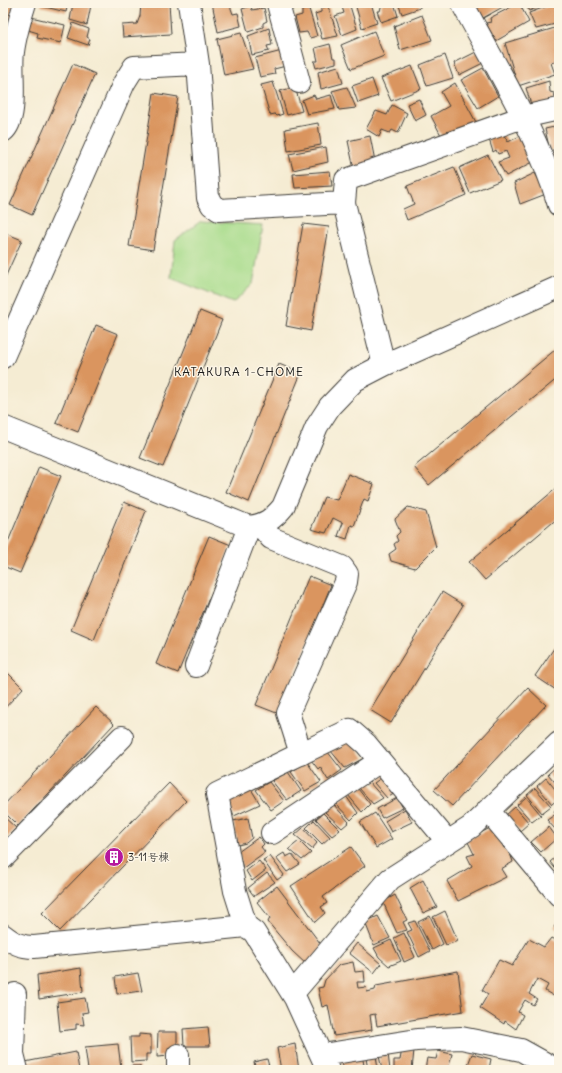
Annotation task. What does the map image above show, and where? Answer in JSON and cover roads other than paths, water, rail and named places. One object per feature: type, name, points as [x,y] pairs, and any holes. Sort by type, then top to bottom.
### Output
[{"type":"street","points":[[3,131],[6,128],[12,111],[13,52],[25,3]]},
{"type":"street","points":[[189,3],[198,64],[208,198],[212,205],[219,210],[344,203]]},
{"type":"street","points":[[283,3],[278,4],[299,82]]},
{"type":"street","points":[[462,3],[523,117],[549,172],[559,206]]},
{"type":"street","points":[[3,357],[124,83],[134,68],[198,64]]},
{"type":"street","points":[[384,365],[344,203],[346,180],[523,117],[559,109]]},
{"type":"street","points":[[196,666],[255,526],[274,517],[283,507],[317,426],[330,406],[355,380],[384,365],[559,287]]},
{"type":"street","points":[[3,427],[255,526],[271,538],[342,567],[347,574],[346,582],[288,713],[301,754]]},
{"type":"street","points":[[448,842],[366,744],[350,730],[217,794],[235,891],[246,926],[254,932],[293,993],[325,1062],[417,1040],[461,1038],[521,1050],[557,1070]]},
{"type":"street","points":[[3,858],[122,737]]},
{"type":"street","points":[[293,993],[390,879],[471,827],[558,745]]},
{"type":"street","points":[[272,833],[380,761]]},
{"type":"street","points":[[488,810],[559,895]]},
{"type":"street","points":[[3,935],[12,942],[25,947],[34,947],[246,926]]},
{"type":"street","points":[[15,994],[8,1036],[17,1070]]},
{"type":"place","name":"3-11号棟","points":[[114,857]]},
{"type":"district","name":"KATAKURA 1-CHOME","points":[[239,371]]}]
